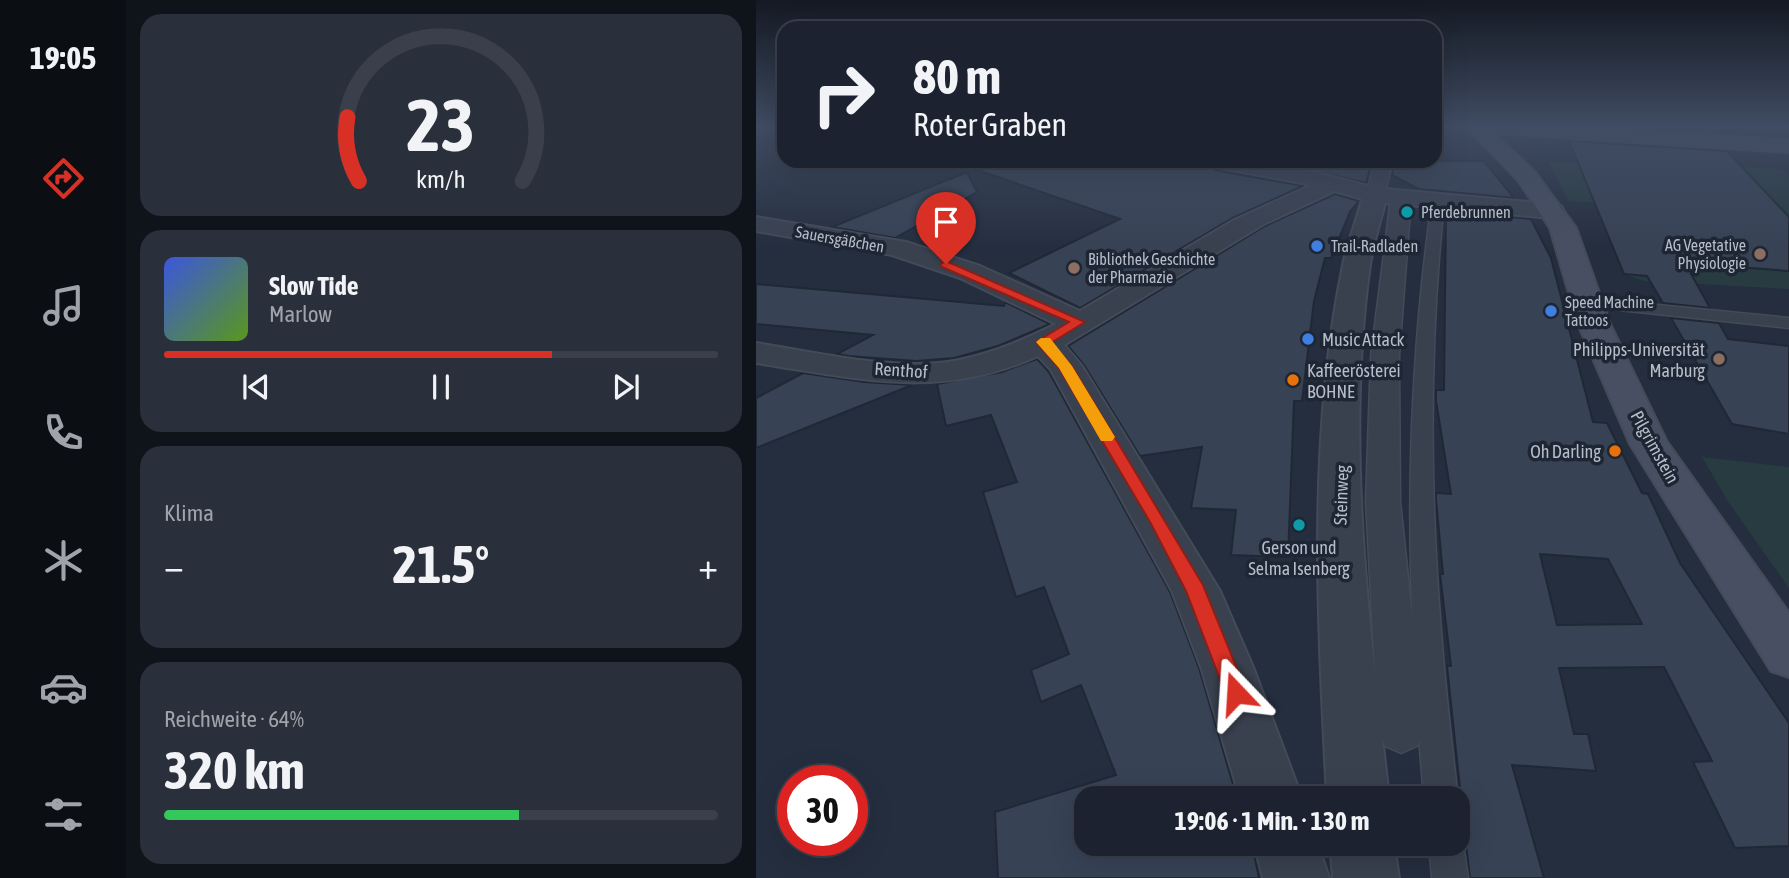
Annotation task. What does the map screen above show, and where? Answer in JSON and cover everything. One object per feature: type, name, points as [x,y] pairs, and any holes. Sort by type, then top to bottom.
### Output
[{"type":"main road","name":"Pilgrimstein","points":[[1517,167],[1563,228],[1594,324],[1649,444],[1789,655]]},
{"type":"street","points":[[1257,168],[1333,184],[1386,185],[1438,202],[1552,211]]},
{"type":"street","name":"Renthof","points":[[756,353],[904,373],[941,373],[988,362],[1061,332],[1163,277],[1233,231],[1333,184]]},
{"type":"street","points":[[1386,185],[1383,501],[1401,732]]},
{"type":"street","name":"Steinweg","points":[[1357,786],[1339,534],[1348,333],[1357,264],[1386,185]]},
{"type":"street","name":"Sauersgäßchen","points":[[756,224],[897,248],[970,272],[1061,332]]},
{"type":"street","points":[[1061,332],[1065,366],[1196,591],[1227,667],[1267,786]]},
{"type":"street","points":[[1290,856],[1296,878]]},
{"type":"street","points":[[1363,856],[1366,878]]},
{"type":"lane","points":[[1438,202],[1421,369],[1418,516],[1425,655],[1440,786]]},
{"type":"lane","points":[[1587,303],[1789,323]]},
{"type":"green space","points":[[1551,167],[1617,167],[1732,211],[1569,201]]},
{"type":"green space","points":[[1742,167],[1781,169],[1789,177],[1789,217]]},
{"type":"green space","points":[[1683,260],[1789,271],[1789,289],[1644,281],[1624,274],[1693,279]]},
{"type":"green space","points":[[1702,457],[1789,467],[1789,588],[1727,500]]},
{"type":"building","points":[[1489,167],[1514,198],[1418,189],[1392,175],[1394,168]]},
{"type":"building","points":[[1580,167],[1742,167],[1789,217],[1789,271],[1685,263],[1710,308],[1663,303],[1647,276],[1624,274]]},
{"type":"building","points":[[972,168],[1212,168],[1303,186],[1233,218],[1080,308],[1009,273],[1120,219]]},
{"type":"building","points":[[1301,168],[1370,168],[1366,183]]},
{"type":"building","points":[[967,172],[977,192],[895,238],[832,227]]},
{"type":"building","points":[[1335,194],[1359,201],[1350,212],[1331,258],[1325,258],[1314,301],[1302,401],[1294,401],[1288,557],[1231,555],[1236,510],[1191,508],[1202,447],[1140,456],[1084,365],[1068,346],[1265,226]]},
{"type":"building","points":[[1446,211],[1531,219],[1551,258],[1593,422],[1607,423],[1642,493],[1648,494],[1680,563],[1789,723],[1789,846],[1735,848],[1693,762],[1712,761],[1664,667],[1559,668],[1574,734],[1588,734],[1596,771],[1512,765],[1544,878],[1470,878],[1467,856],[1470,856],[1470,786],[1460,786],[1447,666],[1451,666],[1440,574],[1443,574],[1436,493],[1451,494],[1436,390],[1444,390]],"holes":[[[1540,554],[1608,559],[1642,624],[1557,625]]]},
{"type":"building","points":[[756,284],[1004,306],[1005,302],[1050,324],[998,346],[954,358],[916,361],[848,356],[837,354],[873,335],[756,324]]},
{"type":"building","points":[[1671,318],[1719,323],[1728,339],[1789,346],[1789,434],[1732,424]]},
{"type":"building","points":[[1037,359],[1049,372],[1170,592],[1199,668],[1233,786],[1080,786],[1116,775],[1081,685],[1041,702],[1031,670],[1069,654],[1044,587],[1016,597],[983,492],[1017,482],[991,415],[946,426],[937,384],[1002,372]]},
{"type":"building","points":[[803,373],[864,382],[912,385],[756,448],[756,398]]},
{"type":"building","points":[[1074,788],[1074,856],[1254,856],[1259,878],[998,878],[995,812]]},
{"type":"slow traffic","points":[[1045,341],[1043,342],[1065,366],[1107,437]]},
{"type":"place","name":"Pferdebrunnen","points":[[1407,212]]},
{"type":"place","name":"Trail-Radladen","points":[[1317,246]]},
{"type":"place","name":"AG Vegetative Physiologie","points":[[1760,254]]},
{"type":"place","name":"Bibliothek Geschichte der Pharmazie","points":[[1074,268]]},
{"type":"place","name":"Speed Machine Tattoos","points":[[1551,311]]},
{"type":"place","name":"Music Attack","points":[[1308,339]]},
{"type":"place","name":"Philipps-Universität Marburg","points":[[1719,359]]},
{"type":"place","name":"Kaffeerösterei BOHNE","points":[[1293,380]]},
{"type":"place","name":"Oh Darling","points":[[1615,451]]},
{"type":"place","name":"Gerson und Selma Isenberg","points":[[1299,525]]},
{"type":"route","points":[[946,264],[970,272],[1079,322],[1043,342],[1065,366],[1196,591],[1236,693]]}]
